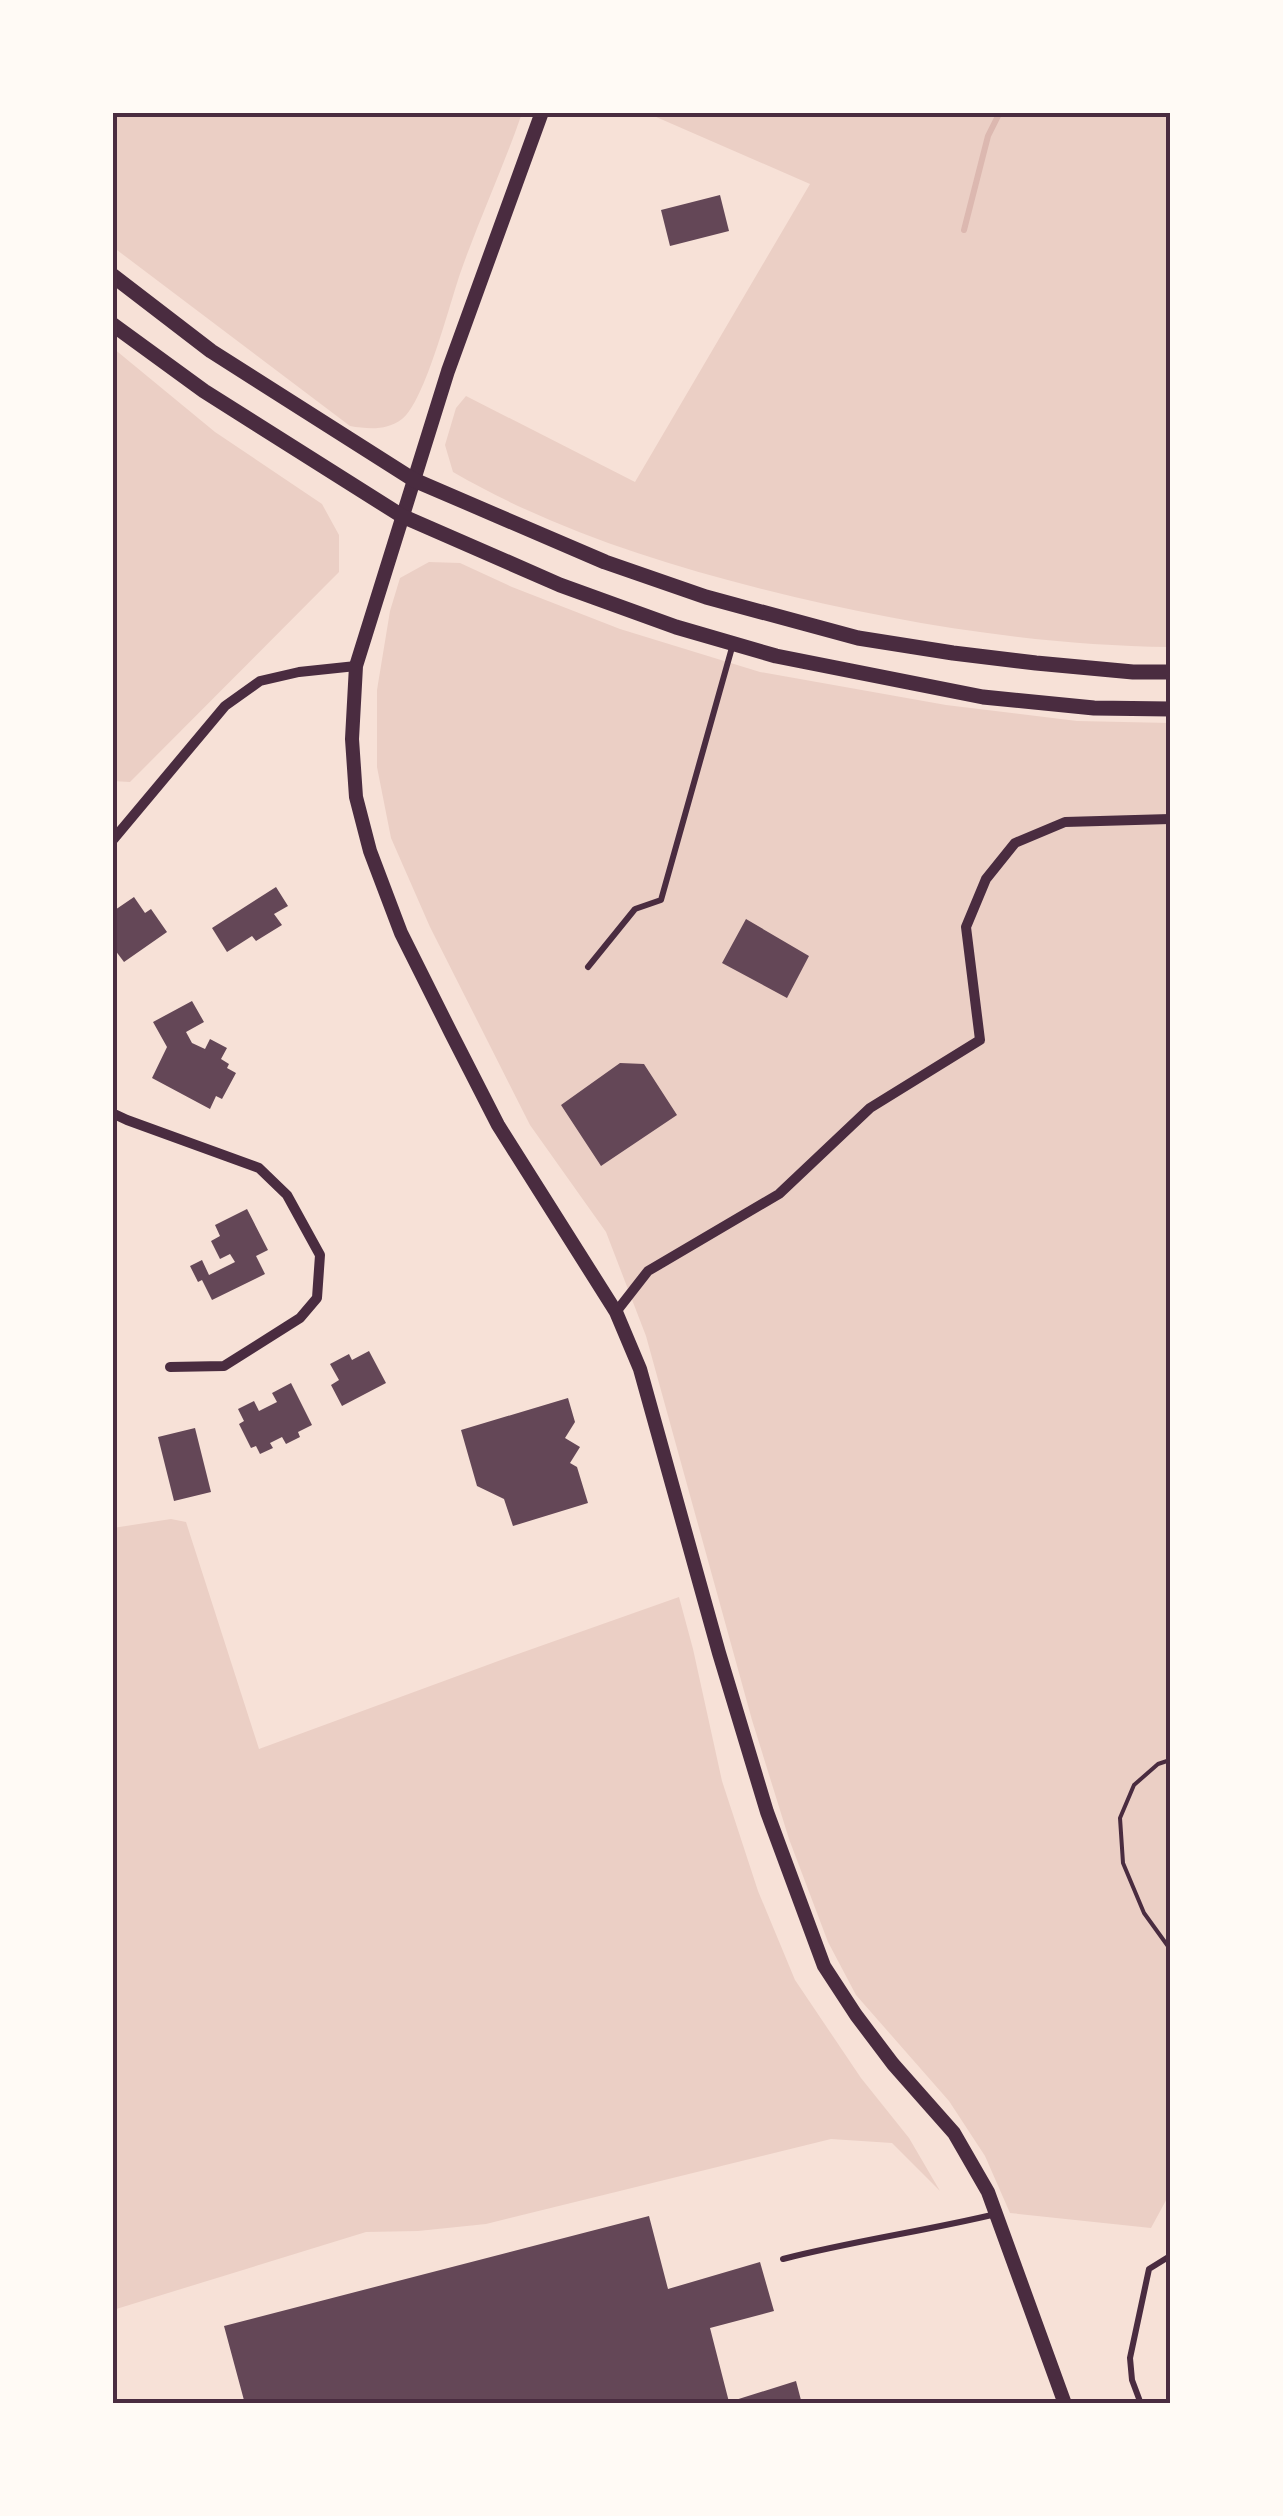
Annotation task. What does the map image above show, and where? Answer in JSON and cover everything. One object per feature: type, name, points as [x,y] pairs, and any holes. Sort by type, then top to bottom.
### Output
[{"type":"main road","points":[[112,275],[212,352],[414,480],[605,562],[706,597],[839,633],[970,655],[1133,672],[1170,672]]},
{"type":"main road","points":[[112,324],[204,391],[402,516],[560,584],[676,628],[776,656],[984,697],[1094,708],[1170,709]]},
{"type":"street","points":[[542,112],[448,371],[356,666],[352,739],[356,796],[370,851],[401,933],[498,1124],[616,1312],[640,1369],[767,1812],[824,1966],[874,2040],[954,2132],[988,2192],[1064,2404]]},
{"type":"street","points":[[112,841],[226,706],[260,681],[298,672],[356,666]]},
{"type":"street","points":[[616,1312],[648,1271],[779,1194],[870,1108],[980,1040],[966,927],[986,879],[1015,844],[1065,822],[1170,819]]},
{"type":"street","points":[[112,1112],[259,1168],[287,1194],[320,1255],[317,1298],[300,1318],[224,1366],[170,1366]]},
{"type":"lane","points":[[588,967],[635,909],[661,900],[733,644]]},
{"type":"lane","points":[[783,2259],[997,2214]]},
{"type":"lane","points":[[1141,2404],[1132,2380],[1130,2358],[1149,2269],[1170,2256]]},
{"type":"path","points":[[1170,1760],[1158,1764],[1134,1785],[1120,1818],[1123,1863],[1144,1912],[1170,1948]]},
{"type":"shaded area","points":[[113,112],[522,113],[461,271],[428,373],[402,419],[383,427],[350,426],[113,247]]},
{"type":"shaded area","points":[[647,113],[1170,113],[1170,647],[1066,642],[962,630],[758,588],[563,526],[453,472],[445,445],[456,408],[466,396],[635,482],[810,184]]},
{"type":"shaded area","points":[[113,348],[215,432],[322,504],[339,535],[339,572],[130,782],[112,781]]},
{"type":"shaded area","points":[[429,562],[460,563],[620,629],[760,672],[946,705],[1077,721],[1170,723],[1170,2193],[1151,2228],[1010,2213],[985,2156],[949,2101],[856,1995],[828,1942],[789,1839],[752,1720],[646,1336],[606,1232],[530,1125],[430,927],[391,838],[377,767],[377,690],[390,611],[400,578]]},
{"type":"shaded area","points":[[171,1519],[186,1522],[259,1749],[679,1597],[722,1781],[758,1891],[795,1980],[861,2078],[909,2138],[940,2191],[892,2143],[831,2139],[486,2224],[366,2232],[113,2310],[113,1528]]},
{"type":"building","points":[[720,195],[729,231],[670,246],[661,210]]},
{"type":"building","points":[[276,887],[288,906],[274,914],[282,925],[256,941],[252,936],[227,952],[212,928]]},
{"type":"building","points":[[134,897],[145,913],[151,909],[167,932],[124,962],[112,946],[112,912]]},
{"type":"building","points":[[746,919],[809,956],[787,998],[722,963]]},
{"type":"building","points":[[192,1001],[204,1022],[186,1032],[192,1043],[205,1049],[210,1039],[227,1048],[221,1059],[236,1073],[222,1099],[216,1096],[210,1109],[152,1078],[167,1047],[153,1022]]},
{"type":"building","points":[[620,1063],[644,1064],[677,1115],[601,1166],[561,1105]]},
{"type":"building","points":[[247,1209],[268,1250],[256,1256],[265,1274],[212,1300],[190,1266],[202,1260],[209,1275],[235,1262],[230,1254],[220,1259],[211,1241],[220,1236],[215,1225]]},
{"type":"building","points":[[369,1351],[386,1383],[342,1406],[331,1385],[339,1380],[330,1364],[349,1354],[352,1360]]},
{"type":"building","points":[[291,1383],[312,1425],[286,1444],[282,1437],[270,1443],[273,1448],[260,1454],[256,1446],[251,1448],[239,1424],[244,1421],[238,1409],[254,1401],[259,1411],[277,1402],[272,1393]]},
{"type":"building","points":[[568,1398],[575,1422],[565,1438],[580,1447],[570,1463],[577,1467],[588,1503],[513,1526],[504,1499],[477,1486],[461,1430]]},
{"type":"building","points":[[195,1428],[211,1492],[174,1501],[158,1437]]},
{"type":"building","points":[[649,2216],[668,2289],[760,2262],[774,2311],[710,2328],[729,2402],[796,2381],[802,2404],[245,2404],[224,2326]]},
{"type":"waterway","points":[[964,230],[988,136],[1000,112]]}]
